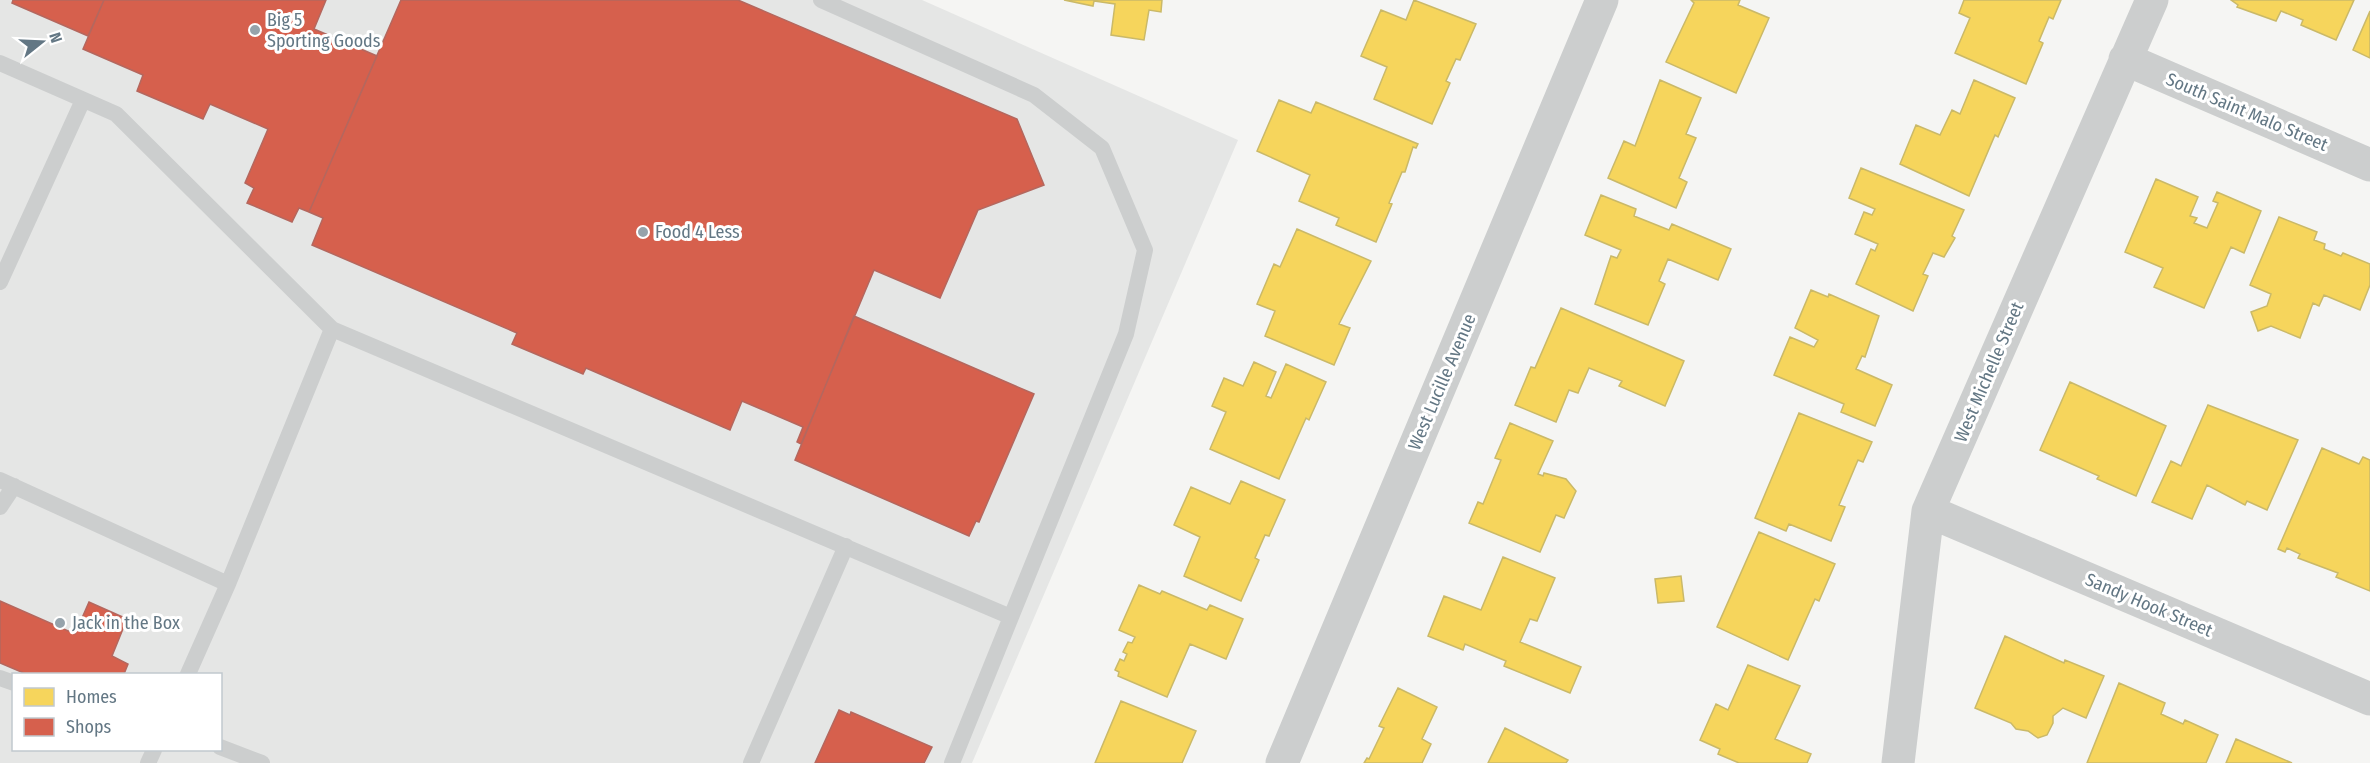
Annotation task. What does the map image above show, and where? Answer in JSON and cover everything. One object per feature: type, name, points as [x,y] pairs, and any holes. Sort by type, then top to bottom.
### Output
[{"type":"street","name":"West Lucille Avenue","points":[[1282,763],[1602,0]]},
{"type":"street","name":"West Michelle Street","points":[[1898,763],[1928,511],[2124,59],[2152,0]]},
{"type":"street","name":"South Saint Malo Street","points":[[2124,59],[2370,165]]},
{"type":"street","name":"Sandy Hook Street","points":[[1928,511],[2370,699]]},
{"type":"lane","points":[[820,0],[1034,95],[1102,148],[1145,250],[1126,334],[952,763]]},
{"type":"lane","points":[[0,63],[116,114],[332,329],[1011,617]]},
{"type":"lane","points":[[0,282],[83,100]]},
{"type":"lane","points":[[189,673],[228,584],[332,329]]},
{"type":"lane","points":[[0,507],[7,483],[228,584]]},
{"type":"lane","points":[[751,763],[846,546]]},
{"type":"lane","points":[[222,748],[262,763]]},
{"type":"shaded area","points":[[0,0],[922,0],[1238,140],[972,763],[0,763]]},
{"type":"building: Homes","points":[[1064,0],[1162,0],[1161,12],[1149,10],[1144,40],[1111,35],[1115,4],[1094,1],[1093,6]]},
{"type":"building: Homes","points":[[1414,0],[1476,24],[1460,60],[1456,59],[1446,81],[1450,83],[1432,124],[1374,99],[1387,67],[1361,56],[1381,10],[1406,20]]},
{"type":"building: Homes","points":[[1691,0],[1740,0],[1738,5],[1769,18],[1736,93],[1666,62],[1694,3]]},
{"type":"building: Homes","points":[[1964,0],[2061,0],[2053,19],[2049,17],[2039,41],[2043,43],[2026,84],[1955,53],[1970,18],[1959,13]]},
{"type":"building: Homes","points":[[2231,0],[2354,0],[2336,40],[2301,25],[2303,20],[2281,11],[2276,21],[2237,7],[2238,5]]},
{"type":"building: Homes","points":[[2370,11],[2370,58],[2353,50]]},
{"type":"building: Homes","points":[[1660,80],[1701,98],[1686,134],[1696,138],[1679,178],[1687,182],[1676,208],[1608,178],[1624,141],[1635,146]]},
{"type":"building: Homes","points":[[1974,80],[2015,98],[1998,137],[1995,135],[1969,196],[1900,164],[1916,125],[1940,135],[1952,110],[1960,114]]},
{"type":"building: Homes","points":[[1279,100],[1311,113],[1316,102],[1418,144],[1416,148],[1413,147],[1405,172],[1402,172],[1376,242],[1336,225],[1339,218],[1299,201],[1310,175],[1257,151]]},
{"type":"building: Homes","points":[[1861,168],[1964,210],[1952,236],[1955,238],[1944,257],[1933,253],[1923,274],[1928,276],[1913,311],[1856,284],[1871,249],[1875,251],[1878,244],[1855,234],[1864,212],[1872,215],[1875,209],[1849,198]]},
{"type":"building: Homes","points":[[2156,179],[2198,197],[2190,216],[2197,218],[2194,223],[2207,228],[2218,203],[2213,201],[2217,192],[2261,211],[2244,253],[2231,247],[2204,308],[2154,287],[2163,268],[2125,252]]},
{"type":"building: Homes","points":[[1601,195],[1636,209],[1634,216],[1669,230],[1672,224],[1731,249],[1718,280],[1668,259],[1659,281],[1665,284],[1648,325],[1595,304],[1611,256],[1617,258],[1621,250],[1585,235]]},
{"type":"building: Homes","points":[[2279,217],[2317,232],[2314,240],[2325,244],[2324,249],[2341,256],[2343,253],[2370,264],[2370,285],[2360,310],[2324,295],[2319,306],[2313,303],[2300,338],[2271,326],[2258,331],[2251,312],[2267,306],[2271,294],[2250,285]]},
{"type":"building: Homes","points":[[1297,229],[1371,261],[1339,324],[1350,328],[1334,365],[1265,336],[1275,311],[1257,304],[1274,264],[1280,267]]},
{"type":"building: Homes","points":[[1811,290],[1828,297],[1829,294],[1879,316],[1865,357],[1862,356],[1856,369],[1892,385],[1875,426],[1841,412],[1844,404],[1774,375],[1790,337],[1814,347],[1818,340],[1795,328]]},
{"type":"building: Homes","points":[[1561,308],[1684,361],[1665,406],[1619,386],[1622,381],[1589,368],[1578,393],[1569,390],[1556,422],[1515,405],[1531,367],[1535,368]]},
{"type":"building: Homes","points":[[1254,362],[1276,372],[1266,396],[1271,398],[1286,364],[1326,382],[1309,420],[1306,418],[1279,479],[1210,449],[1226,412],[1212,406],[1224,378],[1243,386]]},
{"type":"building: Homes","points":[[2070,382],[2166,426],[2136,496],[2097,479],[2099,476],[2040,450]]},
{"type":"building: Homes","points":[[2208,405],[2298,440],[2267,510],[2247,501],[2245,505],[2207,485],[2192,519],[2152,502],[2171,461],[2181,466]]},
{"type":"building: Homes","points":[[1799,413],[1872,442],[1863,462],[1858,460],[1839,505],[1845,507],[1831,541],[1789,524],[1786,531],[1755,518]]},
{"type":"building: Homes","points":[[1510,423],[1553,441],[1538,474],[1543,476],[1544,473],[1566,479],[1576,491],[1564,518],[1556,515],[1540,552],[1469,523],[1478,502],[1483,504],[1501,460],[1495,458]]},
{"type":"building: Homes","points":[[2322,448],[2359,464],[2363,457],[2370,460],[2370,591],[2336,577],[2338,573],[2298,558],[2300,554],[2287,548],[2285,552],[2278,549]]},
{"type":"building: Homes","points":[[1241,481],[1285,500],[1269,536],[1265,535],[1255,558],[1259,560],[1241,601],[1184,576],[1200,537],[1174,525],[1191,487],[1230,504]]},
{"type":"building: Homes","points":[[1759,532],[1835,564],[1819,601],[1815,599],[1788,660],[1717,627]]},
{"type":"building: Homes","points":[[1503,557],[1555,578],[1537,621],[1530,619],[1520,642],[1581,667],[1570,693],[1504,666],[1506,661],[1465,644],[1463,650],[1428,636],[1444,596],[1481,610]]},
{"type":"building: Homes","points":[[1681,576],[1684,601],[1658,603],[1655,579]]},
{"type":"building: Homes","points":[[1139,585],[1160,594],[1162,591],[1207,610],[1210,605],[1243,619],[1226,659],[1190,644],[1167,697],[1118,676],[1119,672],[1115,670],[1120,659],[1124,661],[1127,654],[1123,652],[1128,642],[1132,643],[1135,637],[1119,630]]},
{"type":"building: Homes","points":[[2005,636],[2064,663],[2065,660],[2104,676],[2086,718],[2063,708],[2053,716],[2053,723],[2047,735],[2038,738],[2028,731],[2016,729],[2011,723],[1975,708]]},
{"type":"building: Homes","points":[[1748,665],[1800,686],[1775,739],[1811,754],[1807,763],[1739,763],[1718,754],[1720,749],[1700,740],[1716,704],[1728,710]]},
{"type":"building: Homes","points":[[2119,683],[2165,703],[2161,714],[2183,724],[2185,720],[2218,735],[2206,763],[2087,763]]},
{"type":"building: Homes","points":[[1398,688],[1437,707],[1422,739],[1431,744],[1422,763],[1364,763],[1367,758],[1369,759],[1384,728],[1379,726]]},
{"type":"building: Homes","points":[[1121,701],[1196,731],[1182,763],[1095,763]]},
{"type":"building: Homes","points":[[1505,728],[1568,760],[1566,763],[1488,763]]},
{"type":"building: Homes","points":[[2236,739],[2292,763],[2226,763]]},
{"type":"building: Shops","points":[[13,0],[104,0],[88,36],[12,3]]},
{"type":"building: Shops","points":[[104,0],[326,0],[314,29],[377,56],[309,212],[299,208],[292,222],[247,203],[254,188],[245,183],[268,129],[210,104],[203,119],[137,91],[143,75],[83,49]]},
{"type":"building: Shops","name":"Food 4 Less","points":[[401,0],[738,0],[1017,119],[1044,185],[978,210],[940,298],[874,270],[801,444],[797,442],[803,427],[742,401],[730,430],[586,368],[583,374],[512,344],[517,333],[312,245],[323,218],[309,212]]},
{"type":"building: Shops","points":[[854,316],[1034,394],[979,522],[976,521],[969,536],[795,460]]},
{"type":"building: Shops","points":[[0,601],[75,634],[89,602],[127,619],[112,656],[128,664],[124,673],[24,673],[0,663]]},
{"type":"building: Shops","points":[[839,710],[850,715],[851,712],[932,747],[924,763],[815,763]]},
{"type":"place","name":"Big 5 Sporting Goods","points":[[255,30]]},
{"type":"place","name":"Food 4 Less","points":[[643,232]]},
{"type":"place","name":"Jack in the Box","points":[[60,623]]}]
